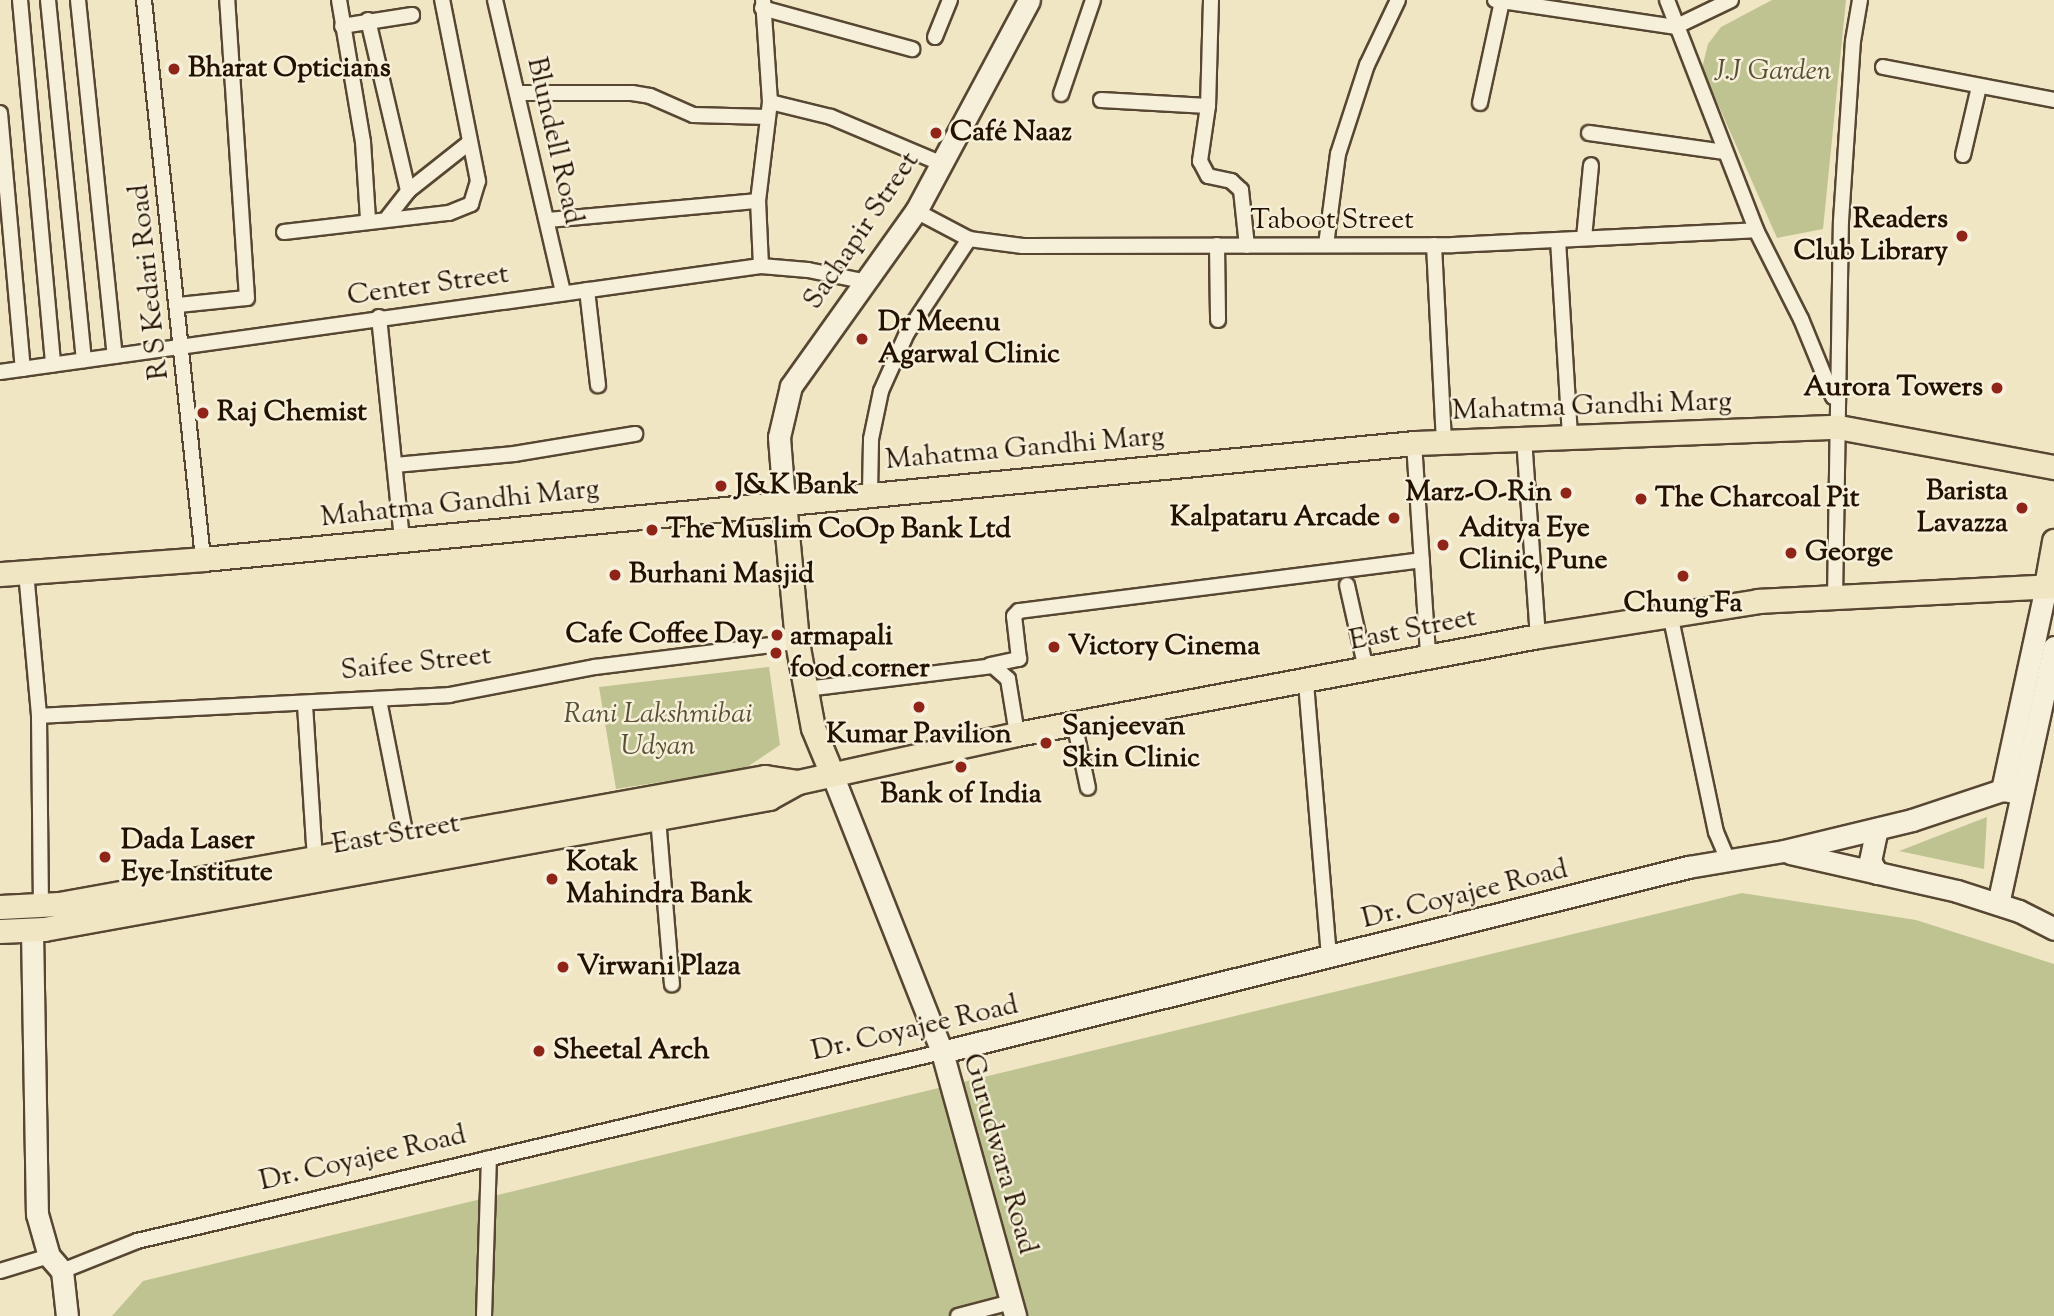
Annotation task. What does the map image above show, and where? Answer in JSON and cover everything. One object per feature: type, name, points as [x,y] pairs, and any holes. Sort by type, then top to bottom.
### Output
[{"type":"main road","name":"Mahatma Gandhi Marg","points":[[0,574],[203,559],[784,501],[1413,443],[1838,427],[2054,467]]},
{"type":"main road","points":[[784,501],[797,642],[813,728],[832,774]]},
{"type":"main road","points":[[2050,586],[2054,541]]},
{"type":"main road","name":"East Street","points":[[0,931],[32,930],[769,798],[799,782],[1017,734],[1075,727],[1306,683],[1428,655],[1538,636],[1758,601],[2050,586]]},
{"type":"main road","name":"East Street","points":[[0,907],[41,905],[765,777],[799,782]]},
{"type":"street","points":[[20,0],[53,365]]},
{"type":"street","points":[[48,0],[84,360]]},
{"type":"street","points":[[78,0],[115,356]]},
{"type":"street","name":"R S Kedari Road","points":[[144,0],[183,346],[203,559]]},
{"type":"street","points":[[178,305],[247,298],[227,0]]},
{"type":"street","points":[[339,0],[363,142],[368,220]]},
{"type":"street","points":[[284,232],[388,217],[449,213],[471,204],[478,181],[442,0]]},
{"type":"street","name":"Blundell Road","points":[[495,0],[563,293]]},
{"type":"street","points":[[935,37],[950,0]]},
{"type":"street","name":"Sachapir Street","points":[[784,501],[779,436],[791,386],[862,281],[916,211],[1029,0]]},
{"type":"street","points":[[1061,94],[1093,0]]},
{"type":"street","points":[[1211,0],[1208,106],[1202,172],[1231,181],[1241,190],[1247,246]]},
{"type":"street","points":[[1326,245],[1338,154],[1367,65],[1398,0]]},
{"type":"street","points":[[1667,0],[1675,27],[1756,230],[1801,318],[1835,402]]},
{"type":"street","points":[[1480,103],[1499,1],[1527,2],[1675,27],[1731,0]]},
{"type":"street","points":[[1835,599],[1838,427],[1835,402],[1841,221],[1853,41],[1860,0]]},
{"type":"street","points":[[761,266],[758,201],[770,102],[762,4],[912,49]]},
{"type":"street","points":[[342,26],[412,15]]},
{"type":"street","points":[[368,20],[408,191]]},
{"type":"street","points":[[1883,66],[2054,100]]},
{"type":"street","points":[[1963,155],[1979,87]]},
{"type":"street","points":[[518,93],[632,93],[650,96],[693,115],[768,117]]},
{"type":"street","points":[[1101,100],[1208,106]]},
{"type":"street","name":"Sachapir Street","points":[[770,102],[831,117],[942,164]]},
{"type":"street","points":[[0,113],[23,369]]},
{"type":"street","points":[[1589,133],[1725,152]]},
{"type":"street","points":[[388,217],[408,191],[470,142]]},
{"type":"street","points":[[1584,239],[1591,165]]},
{"type":"street","points":[[548,220],[758,201]]},
{"type":"street","name":"Taboot Street","points":[[916,211],[969,239],[1023,246],[1434,245],[1756,230]]},
{"type":"street","points":[[870,493],[871,439],[881,391],[907,333],[969,239]]},
{"type":"street","points":[[1558,240],[1570,436]]},
{"type":"street","points":[[1217,245],[1218,320]]},
{"type":"street","points":[[1434,245],[1444,442]]},
{"type":"street","name":"Center Street","points":[[0,372],[379,317],[761,266],[808,270],[862,281]]},
{"type":"street","points":[[587,290],[597,386]]},
{"type":"street","points":[[379,317],[402,539]]},
{"type":"street","points":[[395,464],[514,454],[635,434]]},
{"type":"street","points":[[1524,438],[1538,636]]},
{"type":"street","points":[[1413,443],[1428,655]]},
{"type":"street","points":[[806,689],[1018,659],[1014,616],[1019,611],[1422,561]]},
{"type":"street","points":[[26,572],[39,716],[41,905]]},
{"type":"street","points":[[1348,585],[1366,669]]},
{"type":"street","points":[[2019,911],[2010,860],[2011,792],[2050,586]]},
{"type":"street","points":[[1670,614],[1716,832],[1728,860]]},
{"type":"street","name":"Saifee Street","points":[[39,716],[159,707],[305,705],[449,695],[595,667],[797,642]]},
{"type":"street","points":[[2011,792],[2054,647]]},
{"type":"street","points":[[990,665],[1002,669],[1008,679],[1017,734]]},
{"type":"street","points":[[1306,683],[1329,958]]},
{"type":"street","points":[[379,700],[407,841]]},
{"type":"street","points":[[305,705],[315,858]]},
{"type":"street","points":[[1075,727],[1088,788]]},
{"type":"street","name":"Gurudwara Road","points":[[832,774],[942,1052],[1013,1309]]},
{"type":"street","name":"Dr. Coyajee Road","points":[[0,1271],[55,1264],[137,1241],[942,1052],[1728,860],[1784,851],[1877,829],[2011,792]]},
{"type":"street","points":[[658,818],[672,984]]},
{"type":"street","points":[[1877,829],[1870,861],[1877,873]]},
{"type":"street","points":[[1784,851],[1998,904],[2019,911],[2054,929]]},
{"type":"street","points":[[1998,904],[2010,860]]},
{"type":"street","points":[[32,930],[37,1214],[55,1264],[67,1316]]},
{"type":"street","points":[[484,1316],[489,1158]]},
{"type":"street","points":[[958,1316],[1013,1309]]},
{"type":"green space","name":"J.J Garden","points":[[1772,0],[1846,0],[1823,229],[1777,238],[1702,68],[1708,44],[1721,27]]},
{"type":"green space","name":"Rani Lakshmibai Udyan","points":[[769,667],[780,745],[744,769],[616,789],[599,687]]},
{"type":"green space","points":[[1987,817],[1984,869],[1899,851]]},
{"type":"green space","points":[[1742,893],[1916,920],[2054,964],[2054,1316],[112,1316],[143,1281]]},
{"type":"place","name":"Bharat Opticians","points":[[174,69]]},
{"type":"place","name":"Café Naaz","points":[[936,133]]},
{"type":"place","name":"Readers Club Library","points":[[1962,236]]},
{"type":"place","name":"Dr Meenu Agarwal Clinic","points":[[862,339]]},
{"type":"place","name":"Aurora Towers","points":[[1997,388]]},
{"type":"place","name":"Raj Chemist","points":[[203,413]]},
{"type":"place","name":"J&K Bank","points":[[721,486]]},
{"type":"place","name":"Marz-O-Rin","points":[[1566,493]]},
{"type":"place","name":"The Charcoal Pit","points":[[1641,499]]},
{"type":"place","name":"Barista Lavazza","points":[[2022,508]]},
{"type":"place","name":"Kalpataru Arcade","points":[[1394,518]]},
{"type":"place","name":"The Muslim CoOp Bank Ltd","points":[[652,530]]},
{"type":"place","name":"Aditya Eye Clinic, Pune","points":[[1443,545]]},
{"type":"place","name":"George","points":[[1791,553]]},
{"type":"place","name":"Burhani Masjid","points":[[615,575]]},
{"type":"place","name":"Chung Fa","points":[[1683,576]]},
{"type":"place","name":"Cafe Coffee Day","points":[[777,635]]},
{"type":"place","name":"Victory Cinema","points":[[1054,647]]},
{"type":"place","name":"armapali food corner","points":[[776,653]]},
{"type":"place","name":"Kumar Pavilion","points":[[919,707]]},
{"type":"place","name":"Sanjeevan Skin Clinic","points":[[1046,743]]},
{"type":"place","name":"Bank of India","points":[[961,767]]},
{"type":"place","name":"Dada Laser Eye Institute","points":[[105,857]]},
{"type":"place","name":"Kotak Mahindra Bank","points":[[552,879]]},
{"type":"place","name":"Virwani Plaza","points":[[563,967]]},
{"type":"place","name":"Sheetal Arch","points":[[539,1051]]}]
